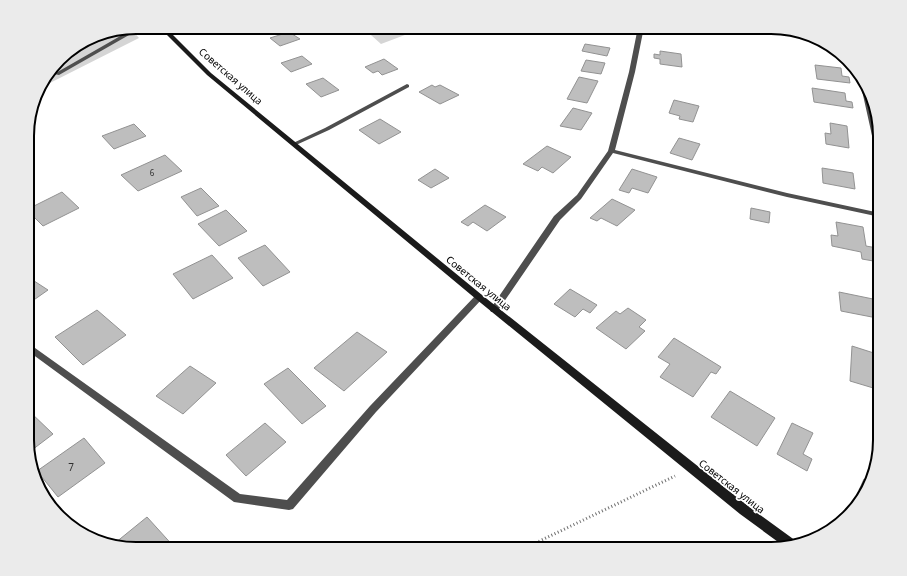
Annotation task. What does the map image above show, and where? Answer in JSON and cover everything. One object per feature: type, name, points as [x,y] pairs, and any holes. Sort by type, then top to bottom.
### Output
[{"type":"main road","name":"Советская улица","points":[[169,34],[209,74],[494,310],[744,510],[786,541]]},
{"type":"street","points":[[494,310],[558,218],[579,197],[611,151],[632,72],[640,34]]},
{"type":"street","points":[[57,74],[126,35]]},
{"type":"street","points":[[294,144],[327,129],[407,86]]},
{"type":"street","points":[[868,104],[872,123]]},
{"type":"street","points":[[611,151],[787,195],[873,213]]},
{"type":"street","points":[[34,350],[238,499],[289,505],[373,409],[479,297]]},
{"type":"path","points":[[538,542],[675,476]]},
{"type":"shaded area","points":[[135,34],[139,38],[49,83],[64,64],[79,51],[109,37]]},
{"type":"shaded area","points":[[370,34],[407,34],[381,44]]},
{"type":"building","points":[[283,34],[292,34],[300,39],[280,46],[270,38]]},
{"type":"building","points":[[585,44],[610,48],[607,56],[582,51]]},
{"type":"building","points":[[660,51],[681,54],[682,67],[660,64],[660,59],[654,58],[654,54],[660,55]]},
{"type":"building","points":[[302,56],[312,64],[291,72],[281,63]]},
{"type":"building","points":[[384,59],[398,69],[382,75],[378,71],[373,73],[365,67]]},
{"type":"building","points":[[586,60],[605,63],[601,74],[581,71]]},
{"type":"building","points":[[815,65],[841,68],[842,76],[849,77],[850,83],[817,79]]},
{"type":"building","points":[[579,77],[598,81],[587,103],[567,99]]},
{"type":"building","points":[[323,78],[339,90],[321,97],[306,84]]},
{"type":"building","points":[[432,85],[435,87],[440,85],[459,95],[440,104],[419,92]]},
{"type":"building","points":[[812,88],[845,93],[846,101],[852,102],[853,108],[814,102]]},
{"type":"building","points":[[674,100],[699,106],[693,122],[679,119],[680,116],[669,113]]},
{"type":"building","points":[[573,108],[592,113],[581,130],[560,126]]},
{"type":"building","points":[[380,119],[401,132],[379,144],[359,130]]},
{"type":"building","points":[[830,123],[847,126],[849,148],[826,144],[825,133],[831,134]]},
{"type":"building","points":[[134,124],[146,136],[114,149],[102,136]]},
{"type":"building","points":[[679,138],[700,144],[692,160],[670,153]]},
{"type":"building","points":[[547,146],[571,157],[553,173],[542,167],[538,171],[523,164]]},
{"type":"building","points":[[165,155],[182,171],[138,191],[121,175]]},
{"type":"building","points":[[822,168],[853,173],[855,189],[823,183]]},
{"type":"building","points":[[435,169],[449,178],[431,188],[418,180]]},
{"type":"building","points":[[632,169],[657,177],[648,193],[632,188],[629,193],[619,190]]},
{"type":"building","points":[[201,188],[219,206],[197,216],[181,197]]},
{"type":"building","points":[[62,192],[79,208],[43,226],[34,217],[34,206]]},
{"type":"building","points":[[612,199],[635,210],[617,226],[601,218],[597,221],[590,218]]},
{"type":"building","points":[[485,205],[506,217],[487,231],[473,222],[468,226],[461,222]]},
{"type":"building","points":[[751,208],[770,212],[769,223],[750,219]]},
{"type":"building","points":[[226,210],[247,231],[219,246],[198,224]]},
{"type":"building","points":[[836,222],[863,227],[866,246],[873,247],[873,261],[862,259],[861,252],[832,246],[831,235],[838,236]]},
{"type":"building","points":[[265,245],[290,272],[263,286],[238,258]]},
{"type":"building","points":[[212,255],[233,278],[193,299],[173,274]]},
{"type":"building","points":[[34,281],[48,290],[34,300]]},
{"type":"building","points":[[570,289],[597,305],[590,313],[583,309],[575,317],[554,304]]},
{"type":"building","points":[[839,292],[873,299],[873,317],[841,311]]},
{"type":"building","points":[[628,308],[646,320],[639,327],[645,331],[626,349],[596,328],[616,311],[620,314]]},
{"type":"building","points":[[97,310],[126,335],[83,365],[55,337]]},
{"type":"building","points":[[357,332],[387,352],[344,391],[314,368]]},
{"type":"building","points":[[674,338],[721,367],[716,374],[711,372],[693,397],[660,377],[670,364],[658,357]]},
{"type":"building","points":[[852,346],[873,353],[873,388],[850,381]]},
{"type":"building","points":[[190,366],[216,383],[183,414],[156,396]]},
{"type":"building","points":[[288,368],[326,406],[302,424],[264,384]]},
{"type":"building","points":[[730,391],[775,418],[757,446],[711,417]]},
{"type":"building","points":[[34,416],[53,434],[35,448]]},
{"type":"building","points":[[265,423],[286,442],[246,476],[226,455]]},
{"type":"building","points":[[792,423],[813,433],[803,454],[812,459],[807,471],[777,454]]},
{"type":"building","points":[[84,438],[105,463],[58,497],[40,474],[38,470]]},
{"type":"building","points":[[864,479],[865,480],[863,485],[859,490]]},
{"type":"building","points":[[147,517],[170,542],[136,542],[118,540]]}]
